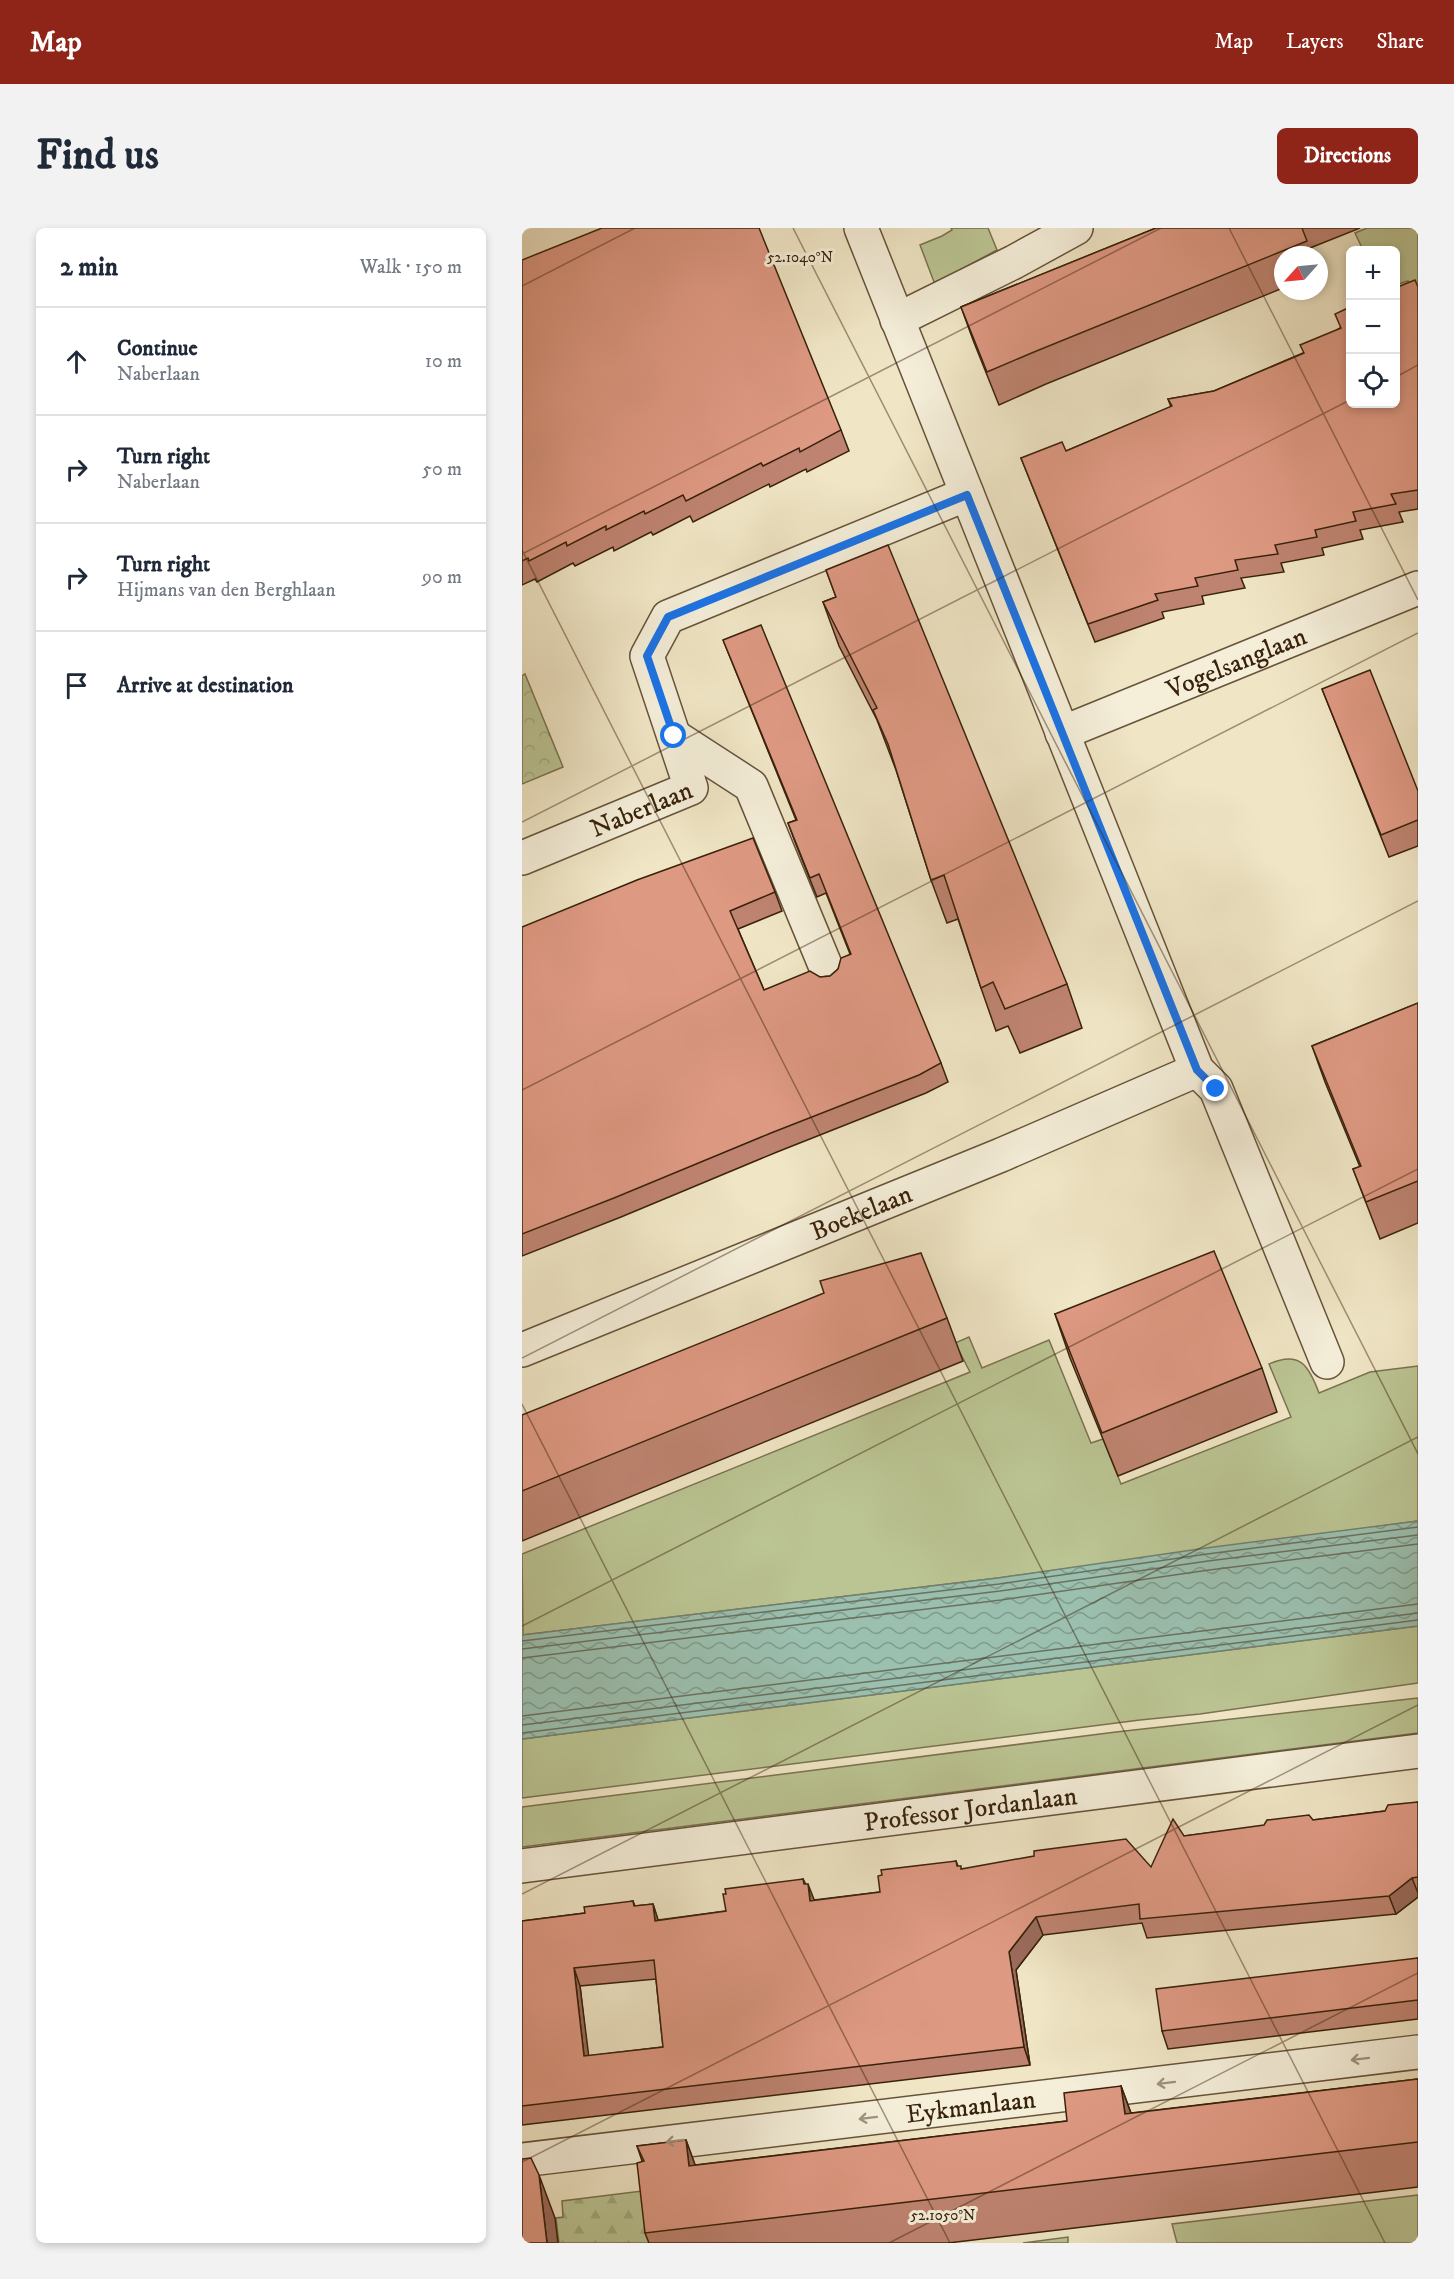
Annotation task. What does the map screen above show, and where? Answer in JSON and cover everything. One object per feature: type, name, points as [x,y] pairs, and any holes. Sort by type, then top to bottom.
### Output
[{"type":"street","points":[[861,228],[1197,1070],[1216,1089],[1327,1362]]},
{"type":"street","points":[[897,320],[1014,262],[1076,228]]},
{"type":"street","name":"Naberlaan","points":[[522,858],[691,788],[647,656],[668,617],[967,495]]},
{"type":"street","name":"Vogelsanglaan","points":[[1062,733],[1415,598]]},
{"type":"street","points":[[674,736],[751,786],[830,977]]},
{"type":"street","name":"Boekelaan","points":[[522,1350],[1001,1155],[1197,1070]]},
{"type":"street","name":"Professor Jordanlaan","points":[[522,1866],[1418,1751]]},
{"type":"street","name":"Eykmanlaan","points":[[522,2160],[1418,2052]]},
{"type":"green space","points":[[951,228],[988,228],[997,250],[934,282],[920,245],[942,236],[952,230]]},
{"type":"green space","points":[[1367,228],[1418,228],[1418,298],[1416,299],[1408,281],[1400,284],[1400,246],[1361,246],[1355,233]]},
{"type":"green space","points":[[525,674],[563,767],[522,784],[522,676]]},
{"type":"green space","points":[[969,1337],[982,1368],[1049,1340],[1091,1443],[1103,1439],[1121,1484],[1291,1417],[1269,1364],[1288,1359],[1302,1363],[1311,1375],[1319,1393],[1370,1372],[1418,1366],[1418,1521],[998,1578],[523,1635],[522,1554],[970,1372],[955,1343]]},
{"type":"green space","points":[[1418,1626],[1418,1683],[1200,1714],[522,1798],[522,1739]]},
{"type":"green space","points":[[1418,1698],[1418,1733],[522,1847],[522,1807],[1116,1732]]},
{"type":"green space","points":[[642,2191],[657,2243],[559,2243],[556,2218],[563,2217],[562,2201]]},
{"type":"green space","points":[[1418,2195],[1418,2243],[1177,2243],[1172,2224]]},
{"type":"green space","points":[[1068,2237],[1068,2243],[1023,2243]]},
{"type":"water","points":[[1418,1521],[1418,1626],[522,1739],[522,1635],[998,1578]]},
{"type":"building","points":[[602,228],[759,228],[841,430],[800,452],[799,448],[763,466],[761,463],[686,501],[683,495],[606,530],[606,526],[567,546],[566,542],[529,561],[528,558],[522,561],[522,260]]},
{"type":"building","points":[[1156,228],[1302,228],[1307,241],[1295,246],[1274,246],[1274,254],[987,372],[961,307]]},
{"type":"building","points":[[1415,280],[1418,287],[1418,490],[1391,494],[1396,504],[1353,512],[1356,521],[1315,530],[1317,537],[1275,545],[1278,554],[1235,560],[1238,570],[1195,578],[1198,586],[1155,594],[1158,600],[1088,624],[1021,458],[1062,442],[1066,451],[1172,406],[1168,399],[1214,391],[1304,353],[1300,345],[1341,328],[1335,314],[1346,309],[1346,408],[1400,408],[1400,286]]},
{"type":"building","points":[[888,545],[1067,984],[1005,1009],[993,982],[981,988],[944,875],[931,880],[888,744],[873,710],[877,708],[823,602],[836,597],[826,570]]},
{"type":"building","points":[[761,625],[941,1063],[919,1075],[522,1234],[522,927],[637,880],[753,838],[775,892],[730,911],[764,990],[810,971],[820,977],[830,976],[838,969],[841,958],[851,954],[819,874],[810,878],[788,823],[797,820],[723,640]]},
{"type":"building","points":[[1370,670],[1418,791],[1418,820],[1381,835],[1322,689]]},
{"type":"building","points":[[1418,1003],[1418,1181],[1366,1202],[1353,1169],[1361,1166],[1312,1046]]},
{"type":"building","points":[[1214,1251],[1262,1368],[1102,1433],[1055,1314]]},
{"type":"building","points":[[921,1253],[947,1318],[522,1491],[522,1415],[824,1293],[820,1281]]},
{"type":"building","points":[[1418,1802],[1418,1877],[1412,1878],[1389,1896],[1140,1919],[1139,1904],[1036,1917],[1009,1952],[1024,2047],[522,2106],[522,1921],[585,1913],[584,1907],[633,1901],[634,1906],[653,1904],[655,1921],[726,1911],[723,1894],[726,1894],[725,1889],[803,1879],[804,1884],[808,1884],[810,1901],[880,1892],[878,1876],[882,1875],[881,1870],[956,1861],[957,1866],[961,1866],[961,1869],[1034,1856],[1034,1851],[1126,1839],[1151,1867],[1173,1819],[1184,1836],[1264,1825],[1267,1820],[1309,1815],[1313,1820],[1385,1811],[1388,1805]],"holes":[[[654,1960],[663,2047],[584,2056],[574,1968]]]},
{"type":"building","points":[[1418,1958],[1418,2000],[1162,2031],[1156,1989]]},
{"type":"building","points":[[1418,2079],[1418,2142],[645,2233],[637,2163],[644,2161],[637,2146],[686,2140],[689,2166],[1067,2121],[1064,2093],[1121,2086],[1125,2114]]},
{"type":"building","points":[[531,2158],[539,2175],[547,2243],[522,2243],[522,2159]]},
{"type":"route","points":[[674,736],[647,656],[668,617],[967,495],[1197,1070],[1216,1089]]}]
